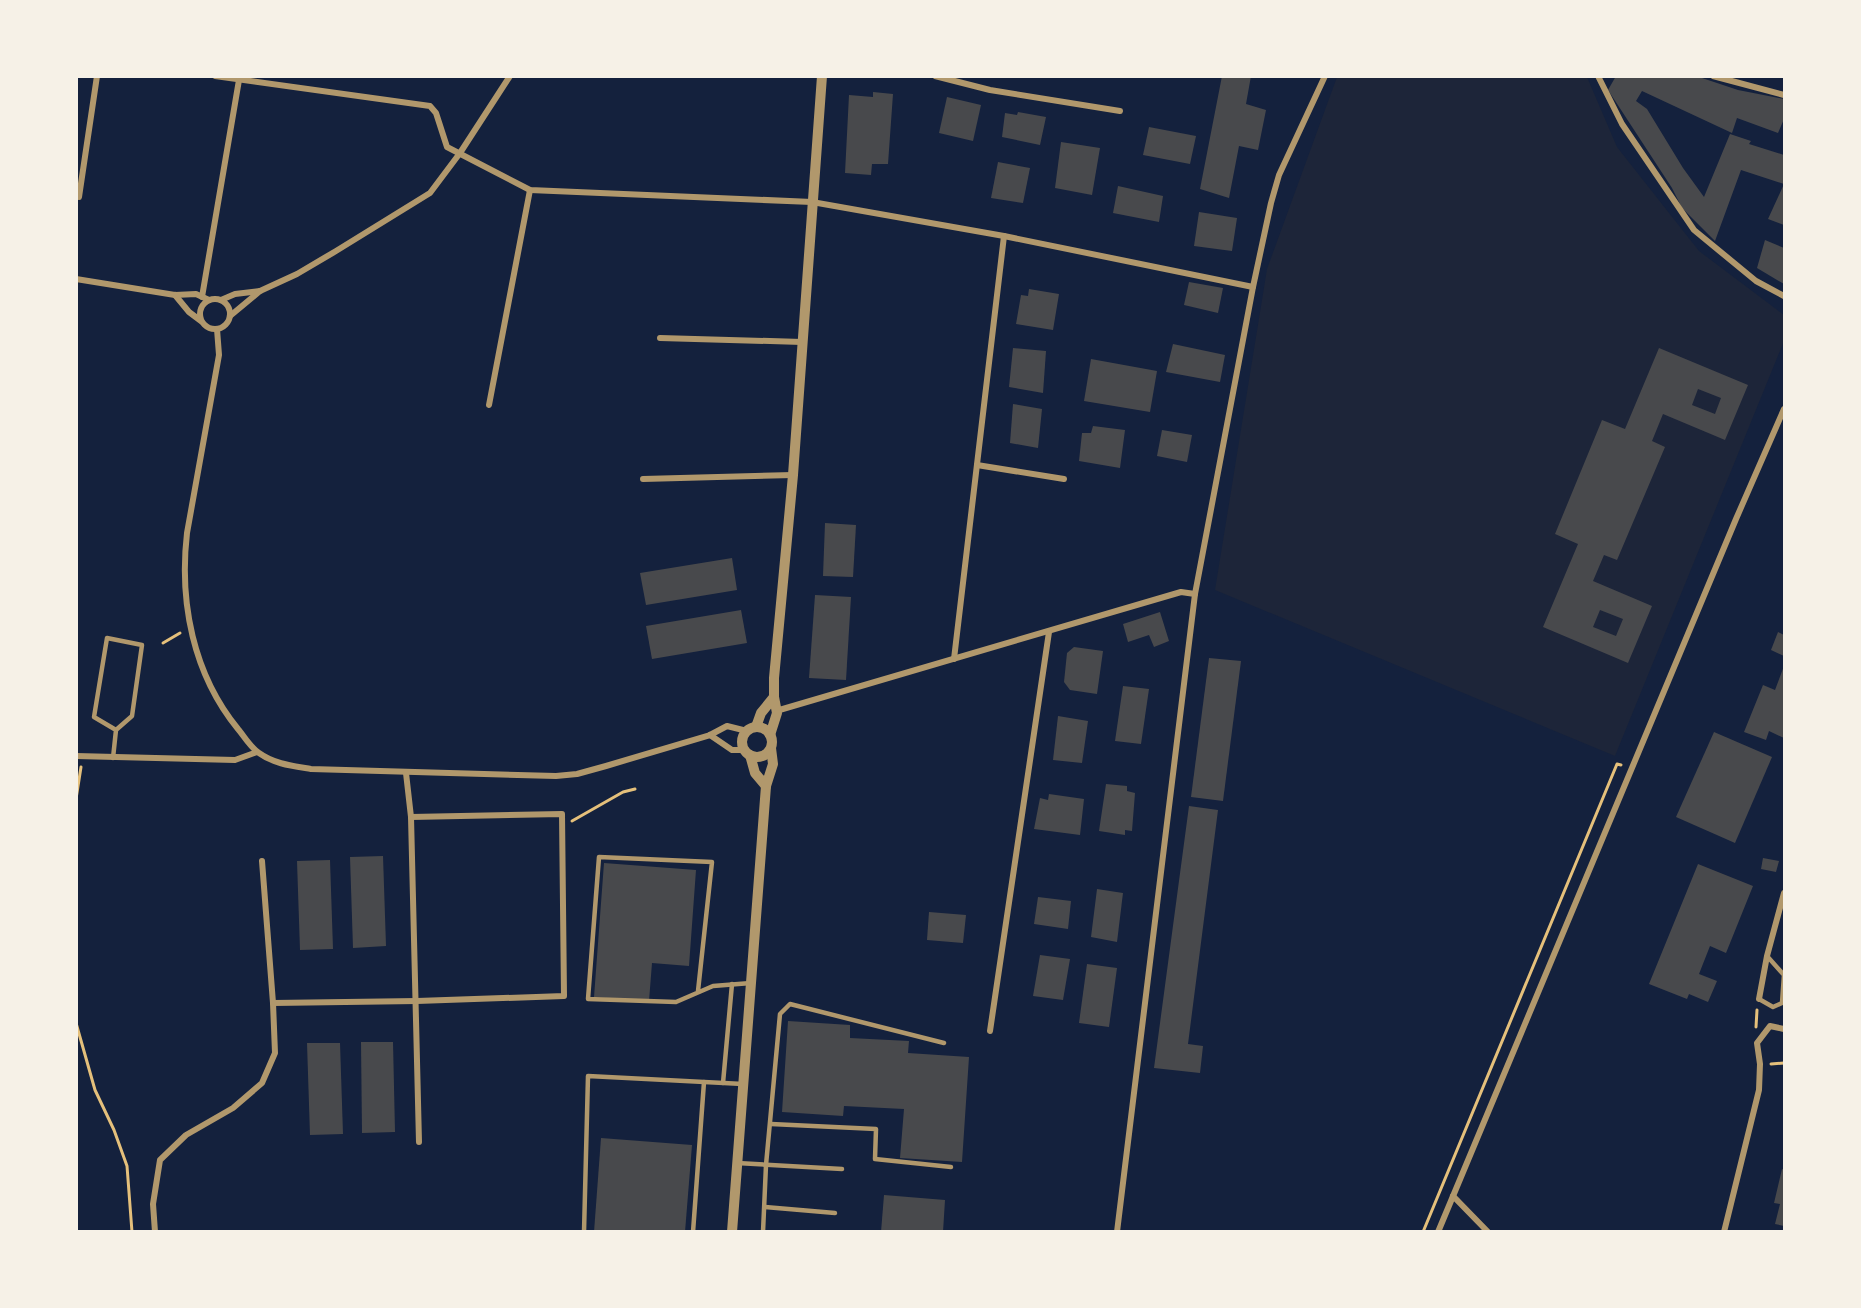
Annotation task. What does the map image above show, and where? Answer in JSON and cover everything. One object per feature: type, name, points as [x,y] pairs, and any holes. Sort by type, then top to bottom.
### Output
[{"type":"street","points":[[79,197],[97,76]]},
{"type":"street","points":[[215,76],[430,106],[436,113],[447,147],[530,190],[812,202],[1004,236],[1253,287]]},
{"type":"street","points":[[175,295],[189,312],[208,328],[217,329],[225,326],[230,316],[260,291],[297,274],[430,193],[460,153],[510,76]]},
{"type":"street","points":[[770,735],[776,711],[774,697],[793,475],[822,76]]},
{"type":"street","points":[[935,76],[990,90],[1120,111]]},
{"type":"street","points":[[1117,1232],[1196,594],[1253,287],[1271,203],[1279,175],[1325,76]]},
{"type":"street","points":[[1713,76],[1785,95]]},
{"type":"street","points":[[1600,78],[1622,124],[1694,230],[1756,281],[1785,296]]},
{"type":"street","points":[[201,321],[201,307],[206,299],[239,80]]},
{"type":"street","points":[[489,405],[530,190]]},
{"type":"street","points":[[954,659],[1004,236]]},
{"type":"street","points":[[76,279],[175,295],[196,294],[206,299],[221,300],[235,294],[260,291]]},
{"type":"street","points":[[221,300],[228,306],[230,316]]},
{"type":"street","points":[[217,329],[219,355],[184,559],[186,598],[190,628],[213,692],[230,719],[257,752],[277,763],[311,770],[556,776],[577,774],[710,735],[727,726],[764,728],[770,735],[773,764],[766,786],[732,1232]]},
{"type":"street","points":[[660,338],[802,342]]},
{"type":"street","points":[[1438,1232],[1736,519],[1785,409]]},
{"type":"street","points":[[977,465],[1064,479]]},
{"type":"street","points":[[643,479],[793,475]]},
{"type":"street","points":[[776,711],[1181,592],[1196,594]]},
{"type":"street","points":[[990,1031],[1049,632]]},
{"type":"street","points":[[766,786],[755,773],[742,740],[774,697]]},
{"type":"street","points":[[710,735],[732,750],[762,756],[771,748]]},
{"type":"street","points":[[80,756],[235,760],[257,752]]},
{"type":"street","points":[[406,773],[411,817],[419,1142]]},
{"type":"street","points":[[273,1003],[564,996],[562,814],[411,817]]},
{"type":"street","points":[[155,1232],[153,1204],[160,1160],[186,1136],[233,1108],[262,1083],[275,1053],[262,861]]},
{"type":"street","points":[[1759,999],[1767,956],[1785,893]]},
{"type":"street","points":[[1724,1232],[1759,1090],[1760,1064],[1757,1043],[1770,1026],[1785,1029]]},
{"type":"street","points":[[1454,1196],[1488,1232]]},
{"type":"lane","points":[[113,758],[116,730],[132,716],[142,645],[107,638],[94,717],[116,730]]},
{"type":"lane","points":[[698,991],[712,862],[599,857],[588,999],[676,1002],[713,986],[751,983]]},
{"type":"lane","points":[[1759,999],[1773,1007],[1782,1003],[1784,975],[1767,956]]},
{"type":"lane","points":[[723,1083],[732,984]]},
{"type":"lane","points":[[763,1232],[766,1165],[780,1014],[790,1004],[944,1043]]},
{"type":"lane","points":[[584,1232],[588,1076],[743,1084]]},
{"type":"lane","points":[[693,1232],[704,1082]]},
{"type":"lane","points":[[771,1124],[876,1129],[875,1159],[951,1167]]},
{"type":"lane","points":[[737,1163],[842,1169]]},
{"type":"lane","points":[[765,1208],[835,1213]]},
{"type":"path","points":[[163,643],[190,628]]},
{"type":"path","points":[[76,799],[80,756]]},
{"type":"path","points":[[1423,1232],[1617,764],[1626,767]]},
{"type":"path","points":[[562,822],[576,821],[623,792],[635,789]]},
{"type":"path","points":[[1757,1043],[1755,1021],[1759,999]]},
{"type":"path","points":[[76,1023],[95,1090],[114,1130],[127,1166],[132,1232]]},
{"type":"shaded area","points":[[1337,77],[1587,77],[1617,147],[1699,251],[1784,315],[1784,341],[1615,756],[1215,590],[1267,269]]},
{"type":"building","points":[[1222,76],[1251,76],[1246,104],[1266,110],[1258,150],[1239,146],[1229,198],[1200,189]]},
{"type":"building","points":[[1616,76],[1696,76],[1738,90],[1784,99],[1784,119],[1778,133],[1737,118],[1732,133],[1642,91],[1636,101],[1647,109],[1683,168],[1704,197],[1730,134],[1751,141],[1749,144],[1784,155],[1784,184],[1741,170],[1715,241],[1682,208],[1672,188],[1608,90]]},
{"type":"building","points":[[873,92],[893,94],[888,164],[872,164],[871,175],[845,173],[849,95],[873,97]]},
{"type":"building","points":[[947,97],[981,105],[973,141],[939,133]]},
{"type":"building","points":[[1018,112],[1046,117],[1040,145],[1002,137],[1005,113],[1017,115]]},
{"type":"building","points":[[1149,127],[1196,136],[1190,164],[1143,155]]},
{"type":"building","points":[[1061,142],[1100,148],[1092,195],[1055,188]]},
{"type":"building","points":[[998,162],[1030,168],[1023,203],[991,198]]},
{"type":"building","points":[[1784,184],[1784,225],[1768,219]]},
{"type":"building","points":[[1118,186],[1163,196],[1159,222],[1113,213]]},
{"type":"building","points":[[1199,212],[1237,218],[1232,251],[1194,246]]},
{"type":"building","points":[[1765,240],[1784,248],[1784,284],[1757,268]]},
{"type":"building","points":[[1189,282],[1223,288],[1218,313],[1184,305]]},
{"type":"building","points":[[1029,289],[1059,294],[1053,330],[1016,324],[1021,295],[1028,296]]},
{"type":"building","points":[[1173,344],[1225,355],[1220,382],[1166,372]]},
{"type":"building","points":[[1013,348],[1046,351],[1043,393],[1009,387]]},
{"type":"building","points":[[1659,348],[1748,385],[1725,440],[1663,414],[1652,441],[1665,447],[1617,560],[1604,555],[1593,581],[1652,606],[1628,663],[1543,627],[1578,544],[1555,534],[1602,420],[1625,429]],"holes":[[[1698,389],[1721,398],[1715,414],[1692,405]],[[1600,610],[1623,619],[1616,636],[1593,627]]]},
{"type":"building","points":[[1091,359],[1157,371],[1150,412],[1084,401]]},
{"type":"building","points":[[1013,404],[1042,409],[1038,448],[1010,443]]},
{"type":"building","points":[[1093,426],[1125,430],[1120,468],[1079,461],[1082,433],[1091,433]]},
{"type":"building","points":[[1162,430],[1192,435],[1187,462],[1157,456]]},
{"type":"building","points":[[825,523],[856,525],[853,577],[823,576]]},
{"type":"building","points":[[732,558],[737,590],[646,605],[640,573]]},
{"type":"building","points":[[815,595],[851,597],[846,680],[809,678]]},
{"type":"building","points":[[741,610],[747,643],[652,659],[646,626]]},
{"type":"building","points":[[1160,612],[1169,641],[1154,647],[1149,635],[1128,642],[1123,624]]},
{"type":"building","points":[[1778,632],[1784,635],[1784,656],[1771,650]]},
{"type":"building","points":[[1074,647],[1103,651],[1097,694],[1070,690],[1064,682],[1067,653]]},
{"type":"building","points":[[1209,658],[1241,661],[1223,801],[1191,797]]},
{"type":"building","points":[[1784,666],[1784,738],[1769,731],[1766,740],[1744,732],[1763,685],[1775,690]]},
{"type":"building","points":[[1123,686],[1149,689],[1141,744],[1115,741]]},
{"type":"building","points":[[1058,716],[1088,721],[1082,763],[1053,760]]},
{"type":"building","points":[[1714,732],[1772,757],[1735,843],[1676,817]]},
{"type":"building","points":[[1106,784],[1127,786],[1127,791],[1135,793],[1132,831],[1125,830],[1125,835],[1099,831]]},
{"type":"building","points":[[1049,794],[1084,799],[1080,835],[1034,829],[1040,798],[1048,800]]},
{"type":"building","points":[[1189,806],[1218,810],[1188,1044],[1203,1046],[1200,1073],[1154,1068]]},
{"type":"building","points":[[383,856],[386,946],[353,948],[350,857]]},
{"type":"building","points":[[1763,858],[1779,861],[1776,872],[1761,869]]},
{"type":"building","points":[[330,860],[333,949],[300,950],[297,861]]},
{"type":"building","points":[[604,863],[696,870],[689,966],[652,963],[649,1001],[594,997]]},
{"type":"building","points":[[1698,864],[1753,886],[1726,953],[1710,946],[1699,974],[1717,981],[1708,1002],[1689,994],[1687,999],[1649,984]]},
{"type":"building","points":[[1097,889],[1123,893],[1117,942],[1091,937]]},
{"type":"building","points":[[1038,897],[1071,901],[1068,929],[1034,924]]},
{"type":"building","points":[[929,912],[966,915],[963,943],[927,940]]},
{"type":"building","points":[[1040,955],[1070,959],[1063,1000],[1033,996]]},
{"type":"building","points":[[1087,964],[1117,968],[1109,1027],[1079,1023]]},
{"type":"building","points":[[788,1021],[850,1025],[850,1038],[909,1041],[908,1053],[969,1057],[962,1162],[900,1158],[904,1109],[844,1106],[843,1116],[782,1112]]},
{"type":"building","points":[[361,1042],[393,1042],[395,1132],[362,1133]]},
{"type":"building","points":[[307,1043],[340,1043],[343,1134],[310,1135]]},
{"type":"building","points":[[601,1138],[692,1145],[685,1232],[594,1232]]},
{"type":"building","points":[[1782,1169],[1784,1170],[1784,1226],[1775,1224],[1780,1204],[1774,1203]]},
{"type":"building","points":[[884,1195],[945,1200],[943,1232],[881,1232]]}]
